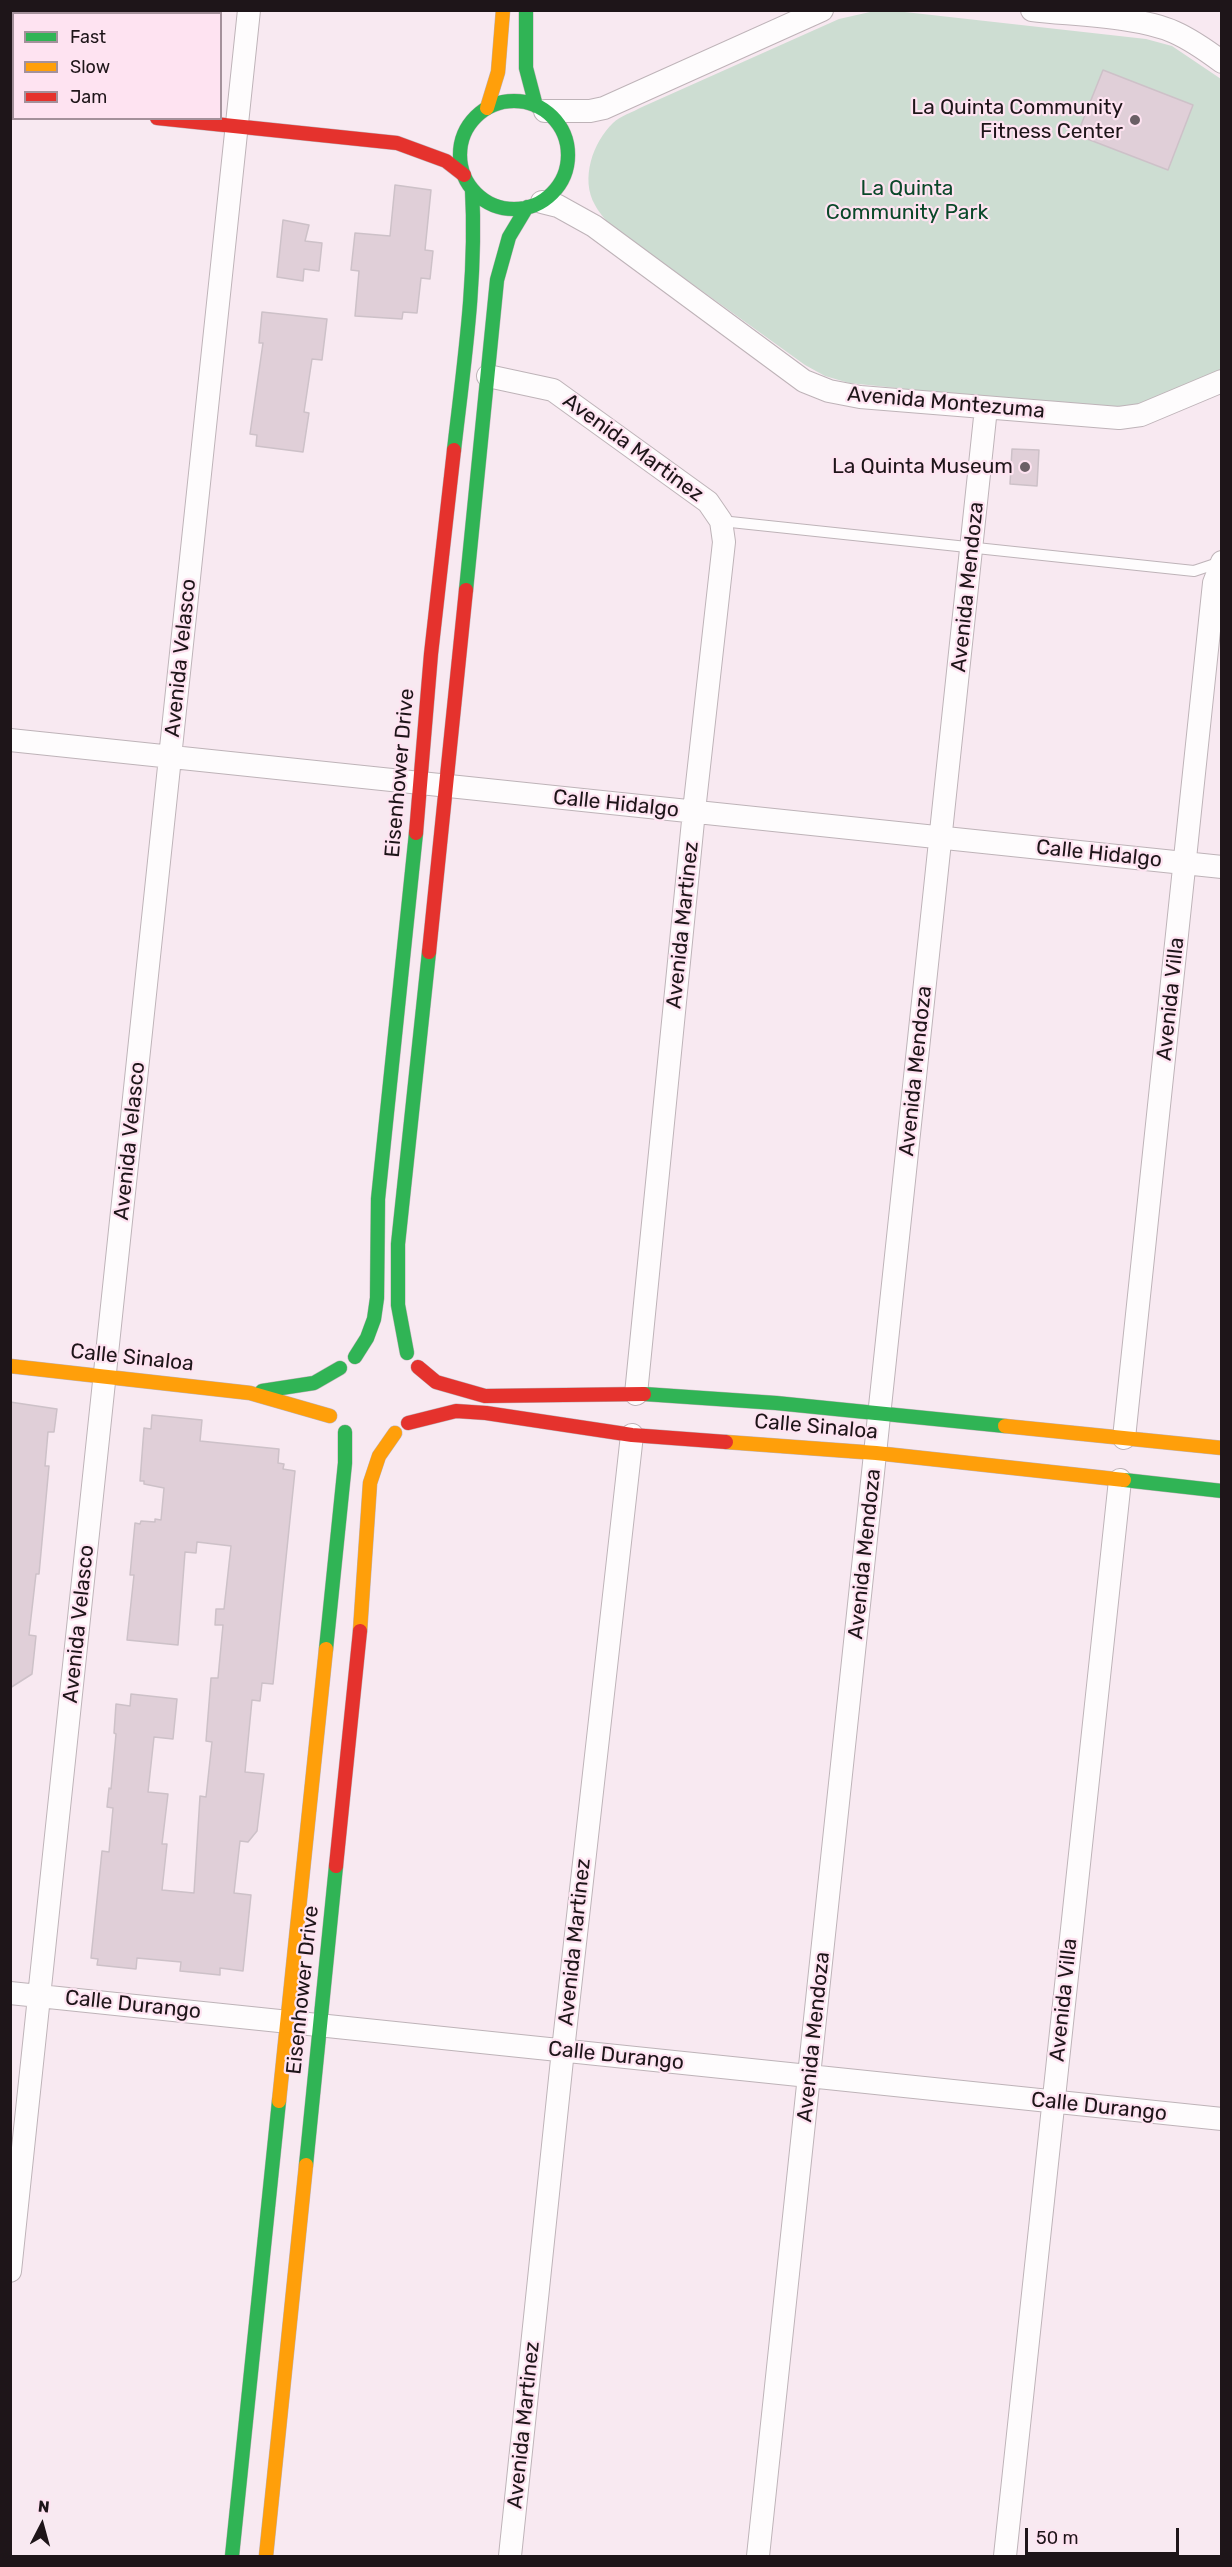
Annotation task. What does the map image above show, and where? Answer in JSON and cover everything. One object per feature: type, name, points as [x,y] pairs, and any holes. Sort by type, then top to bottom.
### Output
[{"type":"main road","points":[[487,108],[499,71],[503,10]]},
{"type":"main road","points":[[526,10],[526,68],[541,108]]},
{"type":"main road","points":[[377,1438],[395,1433],[408,1423],[420,1398],[423,1384],[417,1367],[407,1353],[398,1321],[399,1227],[447,787],[500,260],[512,228],[534,205],[554,192],[562,180],[568,158],[565,135],[557,121],[541,108],[517,101],[501,102],[487,108],[474,118],[466,130],[447,135]]},
{"type":"main road","points":[[176,120],[397,143],[446,161],[464,175]]},
{"type":"main road","name":"Eisenhower Drive","points":[[466,130],[460,145],[460,160],[464,175],[472,189],[483,199],[496,206],[512,209],[534,205]]},
{"type":"main road","points":[[397,143],[426,138]]},
{"type":"main road","name":"Eisenhower Drive","points":[[355,1357],[367,1338],[374,1319],[377,1298],[378,1199],[421,784],[431,654],[471,304],[475,237],[472,189]]},
{"type":"main road","points":[[355,1357],[381,1349],[407,1353]]},
{"type":"main road","name":"Calle Sinaloa","points":[[250,1393],[314,1383],[355,1357]]},
{"type":"main road","name":"Calle Sinaloa","points":[[10,1366],[330,1403]]},
{"type":"main road","name":"Calle Sinaloa","points":[[417,1367],[436,1382],[484,1396],[636,1394],[880,1412],[1221,1448]]},
{"type":"main road","points":[[330,1403],[333,1379],[340,1368]]},
{"type":"main road","name":"Eisenhower Drive","points":[[232,2556],[255,2313],[288,2022],[345,1463],[352,1434],[330,1403]]},
{"type":"main road","name":"Calle Sinaloa","points":[[408,1423],[456,1411],[486,1413],[632,1435],[876,1453],[1221,1491]]},
{"type":"main road","name":"Eisenhower Drive","points":[[266,2556],[362,1611],[370,1483],[379,1456],[395,1433]]},
{"type":"street","name":"Avenida Velasco","points":[[10,2271],[249,10]]},
{"type":"street","points":[[541,108],[590,111],[604,108],[822,10]]},
{"type":"street","points":[[1032,10],[1147,23],[1173,31],[1196,43],[1221,62]]},
{"type":"street","name":"Avenida Montezuma","points":[[534,205],[575,215],[614,239],[804,381],[829,391],[860,397],[1119,418],[1141,415],[1221,381]]},
{"type":"street","name":"Avenida Martinez","points":[[488,375],[553,390],[708,502],[721,521],[724,542],[694,812],[636,1394]]},
{"type":"street","name":"Avenida Mendoza","points":[[758,2556],[986,408]]},
{"type":"street","name":"Avenida Villa","points":[[1124,1438],[1214,583],[1221,562]]},
{"type":"street","name":"Calle Hidalgo","points":[[10,740],[1221,867]]},
{"type":"street","name":"Avenida Martinez","points":[[510,2556],[563,2050],[632,1435]]},
{"type":"street","name":"Avenida Villa","points":[[1005,2556],[1120,1480]]},
{"type":"street","name":"Calle Durango","points":[[10,1993],[1221,2119]]},
{"type":"lane","points":[[721,521],[1194,571],[1221,562]]},
{"type":"green space","name":"La Quinta Community Park","points":[[896,11],[1146,39],[1172,46],[1221,79],[1221,370],[1128,408],[1088,408],[849,383],[825,376],[805,365],[609,224],[598,210],[589,184],[591,161],[600,140],[619,118],[839,19],[870,12]]},
{"type":"building","name":"La Quinta Community Fitness Center","points":[[1103,70],[1193,105],[1168,170],[1077,135]]},
{"type":"building","points":[[395,185],[431,190],[425,250],[433,251],[430,279],[421,278],[417,313],[403,312],[402,319],[355,316],[359,271],[351,270],[355,233],[390,236]]},
{"type":"building","points":[[283,220],[309,225],[305,241],[322,243],[319,271],[304,269],[303,281],[277,277]]},
{"type":"building","points":[[262,312],[327,319],[322,360],[312,359],[304,412],[309,413],[303,452],[256,446],[257,435],[250,434],[263,343],[259,343]]},
{"type":"building","name":"La Quinta Museum","points":[[1012,449],[1039,450],[1037,486],[1010,484]]},
{"type":"building","points":[[10,1402],[57,1409],[54,1432],[48,1432],[45,1466],[49,1466],[39,1574],[36,1574],[29,1635],[36,1636],[32,1674],[10,1688]]},
{"type":"building","points":[[152,1415],[202,1420],[200,1441],[279,1449],[278,1463],[284,1464],[283,1469],[295,1471],[273,1684],[262,1683],[260,1701],[252,1700],[245,1772],[264,1774],[257,1831],[248,1842],[240,1841],[234,1893],[251,1895],[243,1971],[220,1968],[220,1975],[180,1971],[181,1962],[137,1958],[136,1969],[97,1965],[98,1959],[91,1958],[102,1851],[109,1852],[113,1808],[107,1807],[116,1734],[114,1733],[116,1704],[130,1706],[131,1694],[177,1699],[173,1739],[154,1737],[148,1792],[168,1794],[162,1844],[167,1844],[162,1890],[194,1893],[200,1796],[206,1797],[212,1742],[206,1741],[211,1678],[218,1678],[223,1625],[215,1625],[216,1609],[224,1609],[231,1546],[197,1542],[196,1553],[185,1552],[178,1645],[127,1640],[134,1575],[130,1575],[135,1523],[161,1520],[164,1488],[140,1481],[144,1428],[151,1429]]},
{"type":"traffic: fast","points":[[526,10],[526,68],[536,106]]},
{"type":"traffic: fast","points":[[514,101],[535,105],[552,117],[564,134],[568,155],[564,176],[552,193],[535,205],[514,209],[493,205],[476,193],[464,176],[460,155],[464,134],[476,117],[493,105],[514,101]]},
{"type":"traffic: fast","points":[[454,450],[471,287],[472,189]]},
{"type":"traffic: fast","points":[[466,590],[497,280],[509,237],[527,207]]},
{"type":"traffic: fast","points":[[355,1357],[367,1338],[374,1319],[377,1298],[378,1199],[416,833]]},
{"type":"traffic: fast","points":[[407,1353],[398,1305],[398,1244],[429,952]]},
{"type":"traffic: fast","points":[[262,1391],[314,1383],[340,1368]]},
{"type":"traffic: fast","points":[[644,1394],[776,1403],[1005,1426]]},
{"type":"traffic: fast","points":[[326,1649],[345,1463],[345,1432]]},
{"type":"traffic: fast","points":[[1124,1480],[1222,1491]]},
{"type":"traffic: fast","points":[[306,2165],[336,1866]]},
{"type":"traffic: fast","points":[[232,2556],[279,2101]]},
{"type":"traffic: slow","points":[[487,108],[498,72],[503,10]]},
{"type":"traffic: slow","points":[[10,1366],[250,1393],[330,1416]]},
{"type":"traffic: slow","points":[[1005,1426],[1222,1448]]},
{"type":"traffic: slow","points":[[360,1631],[370,1483],[379,1456],[395,1433]]},
{"type":"traffic: slow","points":[[726,1442],[876,1453],[1124,1480]]},
{"type":"traffic: slow","points":[[279,2101],[326,1649]]},
{"type":"traffic: slow","points":[[266,2556],[306,2165]]},
{"type":"traffic: jam","points":[[176,120],[397,143],[446,161],[464,175]]},
{"type":"traffic: jam","points":[[416,833],[431,654],[454,450]]},
{"type":"traffic: jam","points":[[429,952],[466,590]]},
{"type":"traffic: jam","points":[[418,1367],[436,1382],[485,1396],[644,1394]]},
{"type":"traffic: jam","points":[[408,1423],[456,1411],[486,1413],[632,1435],[726,1442]]},
{"type":"traffic: jam","points":[[336,1866],[360,1631]]},
{"type":"place","name":"La Quinta Community Fitness Center","points":[[1135,120]]},
{"type":"place","name":"La Quinta Museum","points":[[1025,467]]}]
